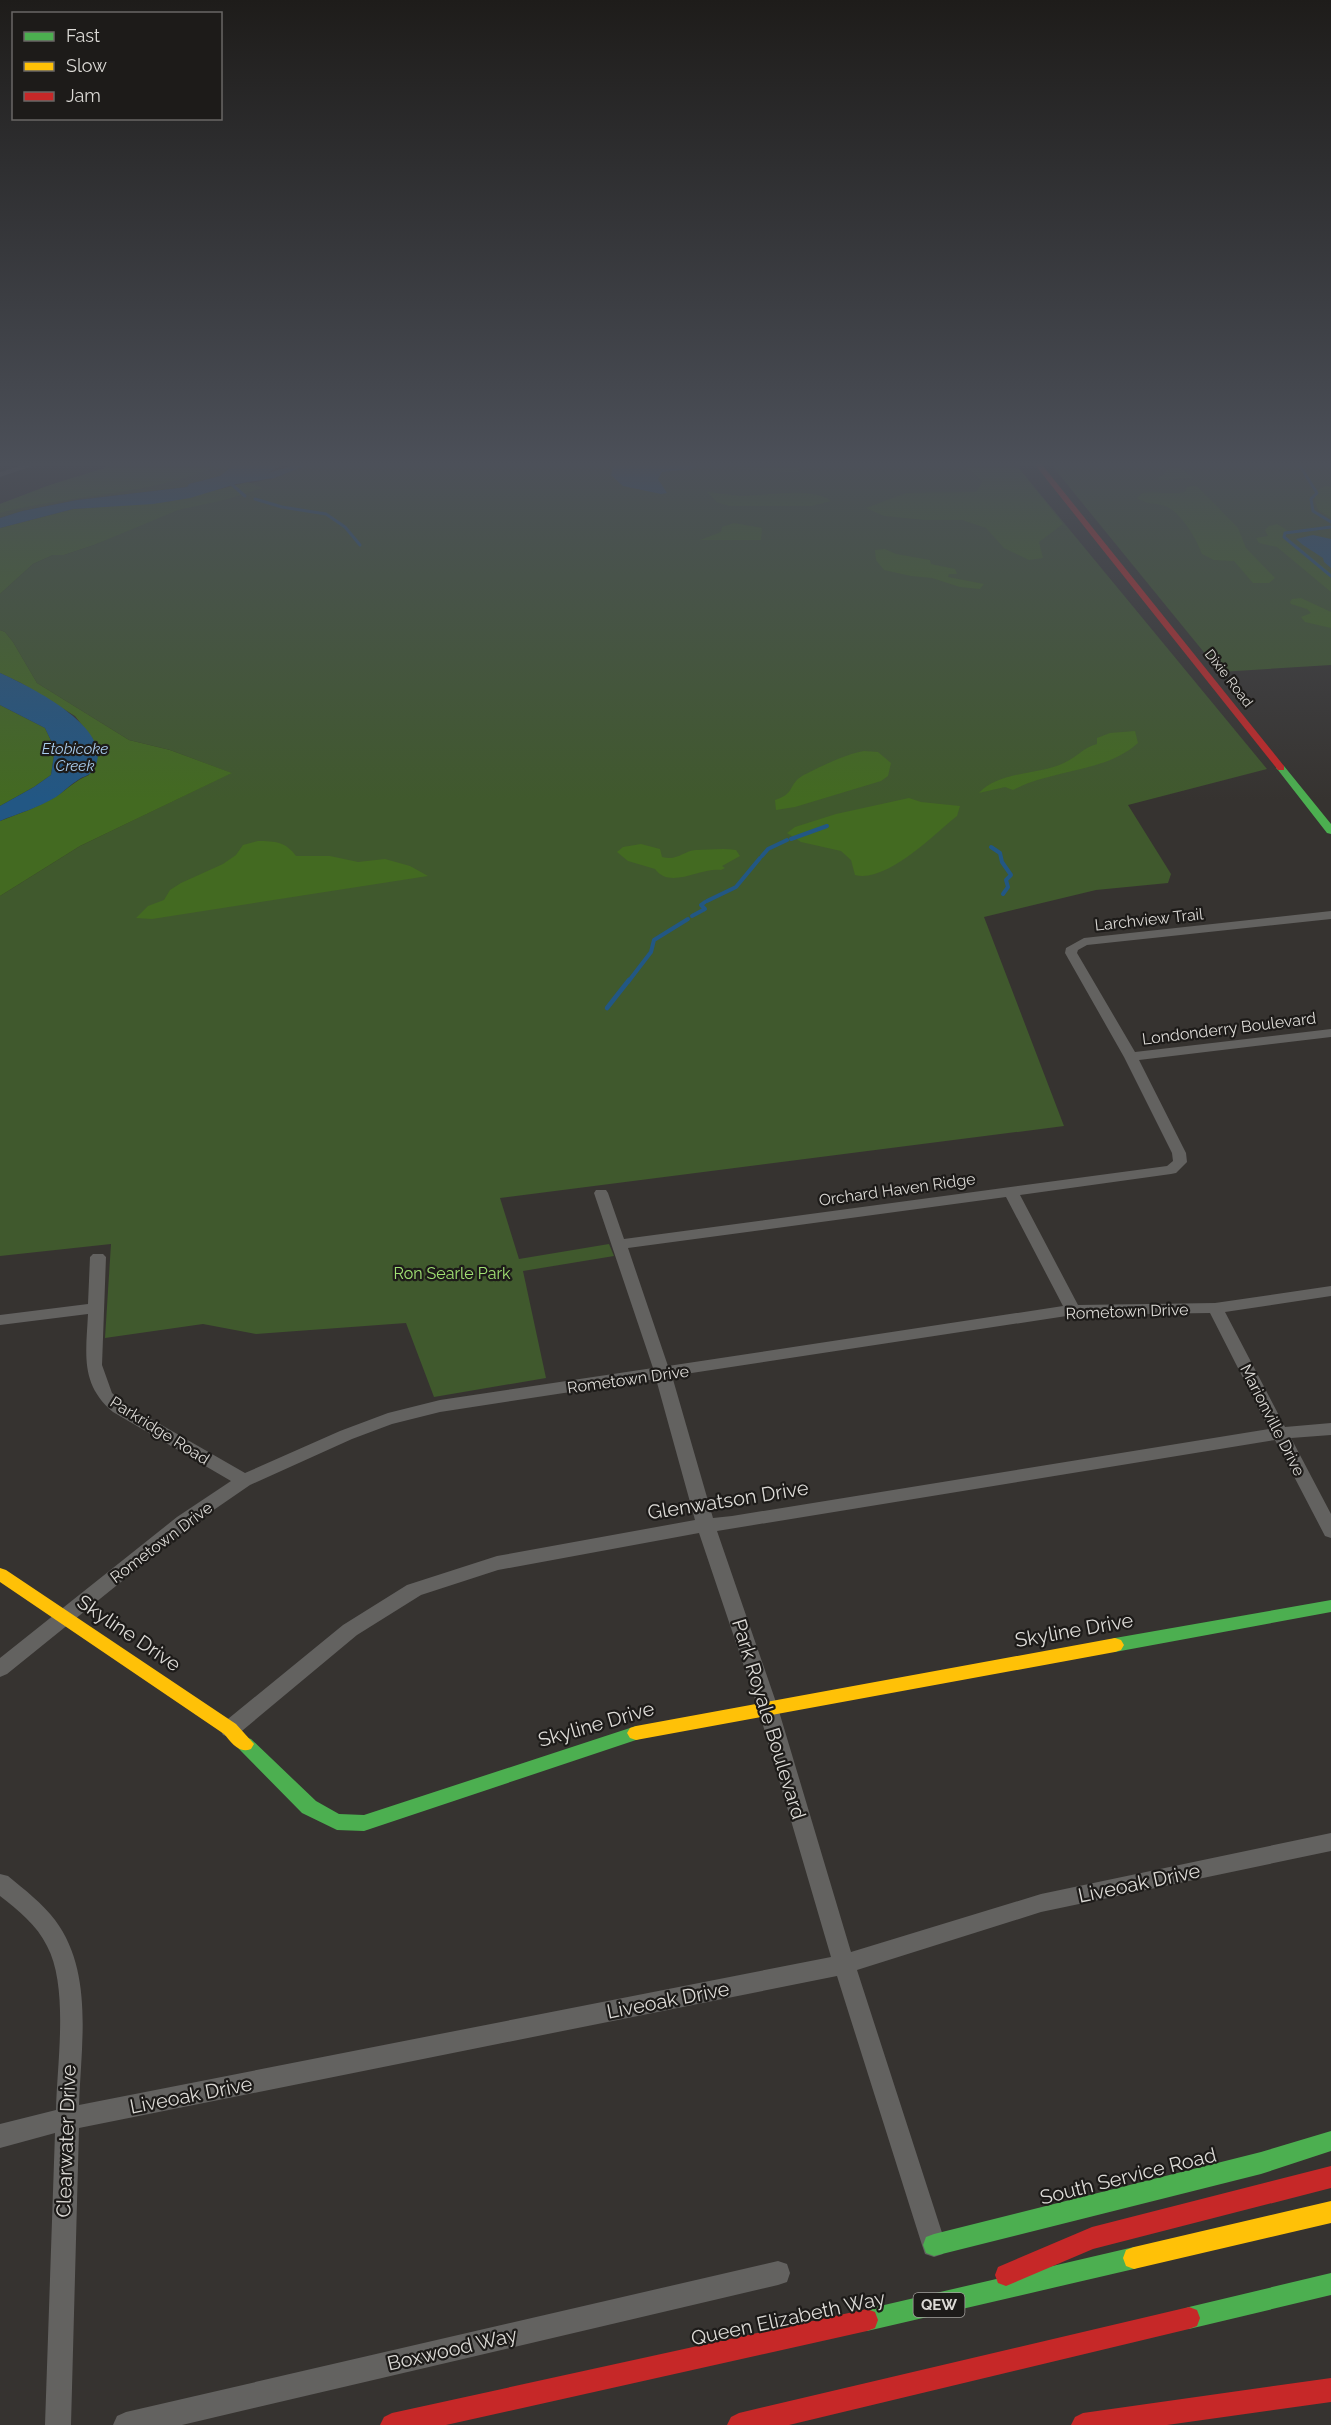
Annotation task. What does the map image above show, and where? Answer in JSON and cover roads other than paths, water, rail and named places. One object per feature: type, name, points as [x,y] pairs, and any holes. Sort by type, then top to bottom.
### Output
[{"type":"main road","name":"Dixie Road","points":[[1126,574],[1331,831]]},
{"type":"main road","name":"Skyline Drive","points":[[0,1574],[230,1729],[309,1808],[337,1822],[364,1823],[629,1734],[1328,1610]]},
{"type":"main road","name":"South Service Road","points":[[934,2246],[1261,2163],[1331,2141]]},
{"type":"main road","points":[[935,2306],[1092,2238],[1331,2178]]},
{"type":"main road","name":"Queen Elizabeth Way","points":[[392,2425],[935,2306],[1331,2212]]},
{"type":"main road","points":[[739,2425],[1331,2284]]},
{"type":"main road","points":[[1083,2425],[1331,2390]]},
{"type":"street","name":"Larchview Trail","points":[[1179,1164],[1181,1159],[1179,1153],[1131,1057],[1071,953],[1074,946],[1084,942],[1331,915]]},
{"type":"street","name":"Londonderry Boulevard","points":[[1131,1057],[1331,1033]]},
{"type":"street","name":"Orchard Haven Ridge","points":[[618,1245],[1139,1173],[1162,1172],[1179,1164]]},
{"type":"street","points":[[1010,1191],[1073,1310]]},
{"type":"street","name":"Park Royale Boulevard","points":[[601,1193],[663,1374],[706,1526],[768,1708],[844,1964],[934,2246]]},
{"type":"street","name":"Parkridge Road","points":[[98,1257],[94,1365],[105,1396],[119,1408],[244,1481]]},
{"type":"street","name":"Rometown Drive","points":[[0,1669],[183,1522],[244,1481],[346,1435],[388,1419],[440,1406],[1073,1310],[1215,1308],[1331,1291]]},
{"type":"street","points":[[0,1320],[97,1308]]},
{"type":"street","name":"Marionville Drive","points":[[1215,1308],[1331,1532]]},
{"type":"street","name":"Glenwatson Drive","points":[[230,1729],[350,1630],[414,1590],[497,1563],[706,1526],[1280,1433],[1331,1429]]},
{"type":"street","name":"Liveoak Drive","points":[[0,2136],[67,2120],[844,1964],[1041,1903],[1331,1842]]},
{"type":"street","name":"Clearwater Drive","points":[[0,1883],[40,1915],[57,1940],[68,1968],[71,1992],[58,2425]]},
{"type":"street","name":"Boxwood Way","points":[[126,2425],[778,2273]]},
{"type":"water","name":"Etobicoke Creek","points":[[0,673],[48,698],[67,711],[83,725],[94,740],[98,755],[92,772],[56,797],[0,821],[0,806],[51,775],[55,749],[45,728],[0,705]]},
{"type":"waterway","points":[[791,839],[827,826]]},
{"type":"waterway","points":[[762,856],[768,849],[787,840]]},
{"type":"waterway","points":[[991,847],[1000,853],[1002,862],[1011,875],[1006,880],[1008,887],[1003,894]]},
{"type":"waterway","points":[[707,901],[736,887],[760,858]]},
{"type":"waterway","points":[[692,916],[705,909],[701,905],[705,902]]},
{"type":"waterway","points":[[628,982],[651,952],[654,940],[688,919]]},
{"type":"waterway","points":[[607,1008],[629,980]]},
{"type":"park label","name":"Ron Searle Park","points":[[452,1273]]}]
